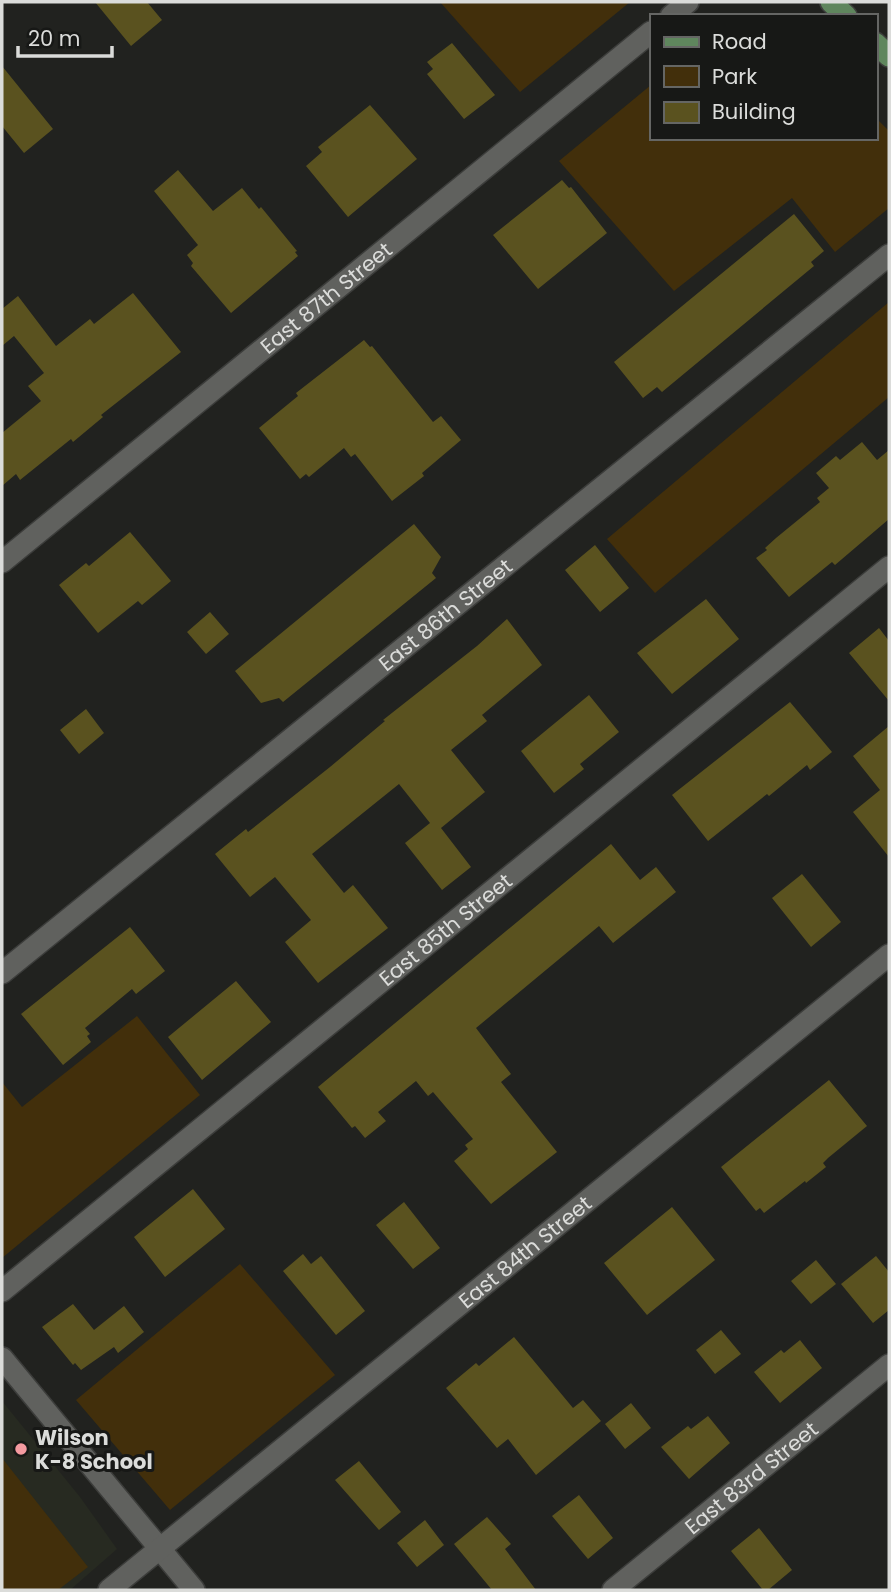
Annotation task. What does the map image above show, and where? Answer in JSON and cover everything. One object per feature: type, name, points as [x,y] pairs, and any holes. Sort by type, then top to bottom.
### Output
[{"type":"main road","points":[[831,2],[844,14]]},
{"type":"street","points":[[673,14],[688,2]]},
{"type":"street","name":"East 87th Street","points":[[2,562],[650,33]]},
{"type":"street","name":"East 86th Street","points":[[2,973],[889,255]]},
{"type":"street","name":"East 85th Street","points":[[2,1291],[889,567]]},
{"type":"street","name":"East 84th Street","points":[[109,1590],[889,955]]},
{"type":"street","points":[[2,1358],[194,1590]]},
{"type":"street","name":"East 83rd Street","points":[[613,1590],[889,1365]]},
{"type":"shaded area","name":"Wilson K-8 School","points":[[2,1401],[80,1497],[117,1549],[70,1590],[2,1590]]},
{"type":"green space","points":[[440,2],[630,2],[520,92]]},
{"type":"green space","points":[[650,86],[650,140],[877,140],[877,119],[889,131],[889,208],[835,252],[792,198],[674,291],[559,161]]},
{"type":"green space","points":[[889,302],[889,397],[655,593],[607,539]]},
{"type":"green space","points":[[137,1016],[200,1095],[2,1258],[2,1082],[22,1107]]},
{"type":"green space","points":[[240,1264],[335,1375],[170,1510],[76,1400]]},
{"type":"green space","points":[[2,1458],[88,1567],[58,1590],[2,1590]]},
{"type":"building","points":[[95,2],[147,2],[162,20],[131,46]]},
{"type":"building","points":[[452,43],[495,95],[464,119],[427,74],[433,69],[427,62]]},
{"type":"building","points":[[2,66],[53,129],[24,153],[2,126]]},
{"type":"building","points":[[370,105],[417,159],[348,217],[306,166],[322,152],[318,147]]},
{"type":"building","points":[[178,170],[213,211],[242,188],[297,251],[295,252],[298,256],[231,313],[191,266],[193,263],[187,255],[198,245],[154,191]]},
{"type":"building","points":[[562,180],[571,187],[607,233],[538,289],[493,235]]},
{"type":"building","points":[[794,214],[824,251],[811,262],[814,266],[662,392],[657,387],[643,398],[614,362]]},
{"type":"building","points":[[133,293],[181,352],[101,415],[103,417],[73,442],[71,439],[20,480],[16,474],[2,486],[2,433],[41,401],[28,386],[44,373],[14,336],[2,346],[2,309],[18,296],[56,346],[90,319],[94,324]]},
{"type":"building","points":[[364,340],[372,346],[433,422],[441,416],[461,440],[422,473],[424,476],[392,501],[355,454],[351,457],[344,448],[309,477],[306,474],[300,479],[259,428],[298,396],[296,393]]},
{"type":"building","points":[[862,442],[877,460],[889,450],[889,519],[835,565],[832,562],[789,597],[756,558],[820,502],[817,498],[829,488],[816,473],[836,456],[840,460]]},
{"type":"building","points":[[414,524],[441,557],[432,573],[436,578],[283,702],[279,698],[261,703],[235,671]]},
{"type":"building","points":[[130,532],[171,581],[142,605],[138,601],[98,633],[59,585],[86,563],[89,566]]},
{"type":"building","points":[[595,545],[629,588],[600,612],[565,570]]},
{"type":"building","points":[[706,599],[739,639],[672,694],[637,653]]},
{"type":"building","points":[[210,612],[229,634],[206,654],[187,632]]},
{"type":"building","points":[[507,619],[542,665],[482,715],[487,721],[451,750],[485,792],[441,828],[471,867],[442,890],[405,843],[430,823],[399,784],[312,854],[344,893],[353,885],[388,928],[318,983],[285,942],[311,920],[275,877],[250,897],[215,854],[246,829],[248,832],[330,767]]},
{"type":"building","points":[[879,628],[889,641],[889,701],[849,653]]},
{"type":"building","points":[[589,695],[619,732],[580,764],[584,769],[554,793],[521,751]]},
{"type":"building","points":[[790,702],[832,752],[810,770],[807,765],[708,841],[672,795]]},
{"type":"building","points":[[86,709],[104,733],[79,754],[60,730]]},
{"type":"building","points":[[889,726],[889,857],[853,812],[880,790],[853,756]]},
{"type":"building","points":[[611,844],[640,880],[656,867],[676,892],[613,943],[599,926],[476,1028],[511,1074],[501,1082],[557,1152],[491,1204],[454,1161],[468,1149],[465,1145],[473,1139],[433,1092],[428,1096],[416,1081],[378,1112],[386,1121],[365,1138],[355,1126],[352,1128],[318,1087]]},
{"type":"building","points":[[802,874],[841,922],[811,947],[772,898]]},
{"type":"building","points":[[130,927],[165,971],[136,994],[132,989],[85,1028],[90,1034],[87,1036],[91,1042],[63,1065],[21,1014]]},
{"type":"building","points":[[236,981],[271,1022],[202,1080],[168,1037]]},
{"type":"building","points":[[829,1080],[867,1126],[828,1158],[823,1163],[826,1167],[806,1183],[805,1181],[764,1213],[760,1208],[756,1211],[721,1167]]},
{"type":"building","points":[[193,1189],[225,1229],[165,1277],[134,1237]]},
{"type":"building","points":[[404,1202],[440,1248],[413,1269],[376,1225]]},
{"type":"building","points":[[672,1207],[715,1260],[647,1315],[604,1263]]},
{"type":"building","points":[[303,1254],[311,1264],[321,1256],[365,1311],[336,1335],[283,1271]]},
{"type":"building","points":[[876,1256],[889,1272],[889,1310],[873,1323],[841,1284]]},
{"type":"building","points":[[816,1260],[836,1284],[811,1304],[791,1281]]},
{"type":"building","points":[[73,1304],[94,1330],[124,1306],[144,1332],[118,1353],[114,1347],[81,1370],[75,1363],[73,1365],[42,1327]]},
{"type":"building","points":[[721,1330],[741,1354],[715,1374],[696,1350]]},
{"type":"building","points":[[514,1337],[573,1408],[583,1400],[601,1421],[536,1475],[508,1439],[497,1448],[446,1388],[476,1363],[479,1366]]},
{"type":"building","points":[[800,1340],[822,1368],[780,1403],[754,1372],[781,1350],[784,1353]]},
{"type":"building","points":[[631,1403],[651,1428],[625,1449],[605,1424]]},
{"type":"building","points":[[708,1416],[730,1443],[689,1479],[661,1447],[688,1426],[691,1429]]},
{"type":"building","points":[[359,1461],[401,1512],[379,1530],[335,1480]]},
{"type":"building","points":[[579,1495],[613,1538],[588,1559],[552,1516]]},
{"type":"building","points":[[487,1517],[511,1544],[505,1549],[536,1590],[492,1590],[454,1544]]},
{"type":"building","points":[[425,1520],[444,1545],[417,1567],[397,1543]]},
{"type":"building","points":[[759,1528],[792,1570],[768,1590],[763,1590],[731,1551]]},
{"type":"place","name":"Wilson K-8 School","points":[[21,1449]]}]
